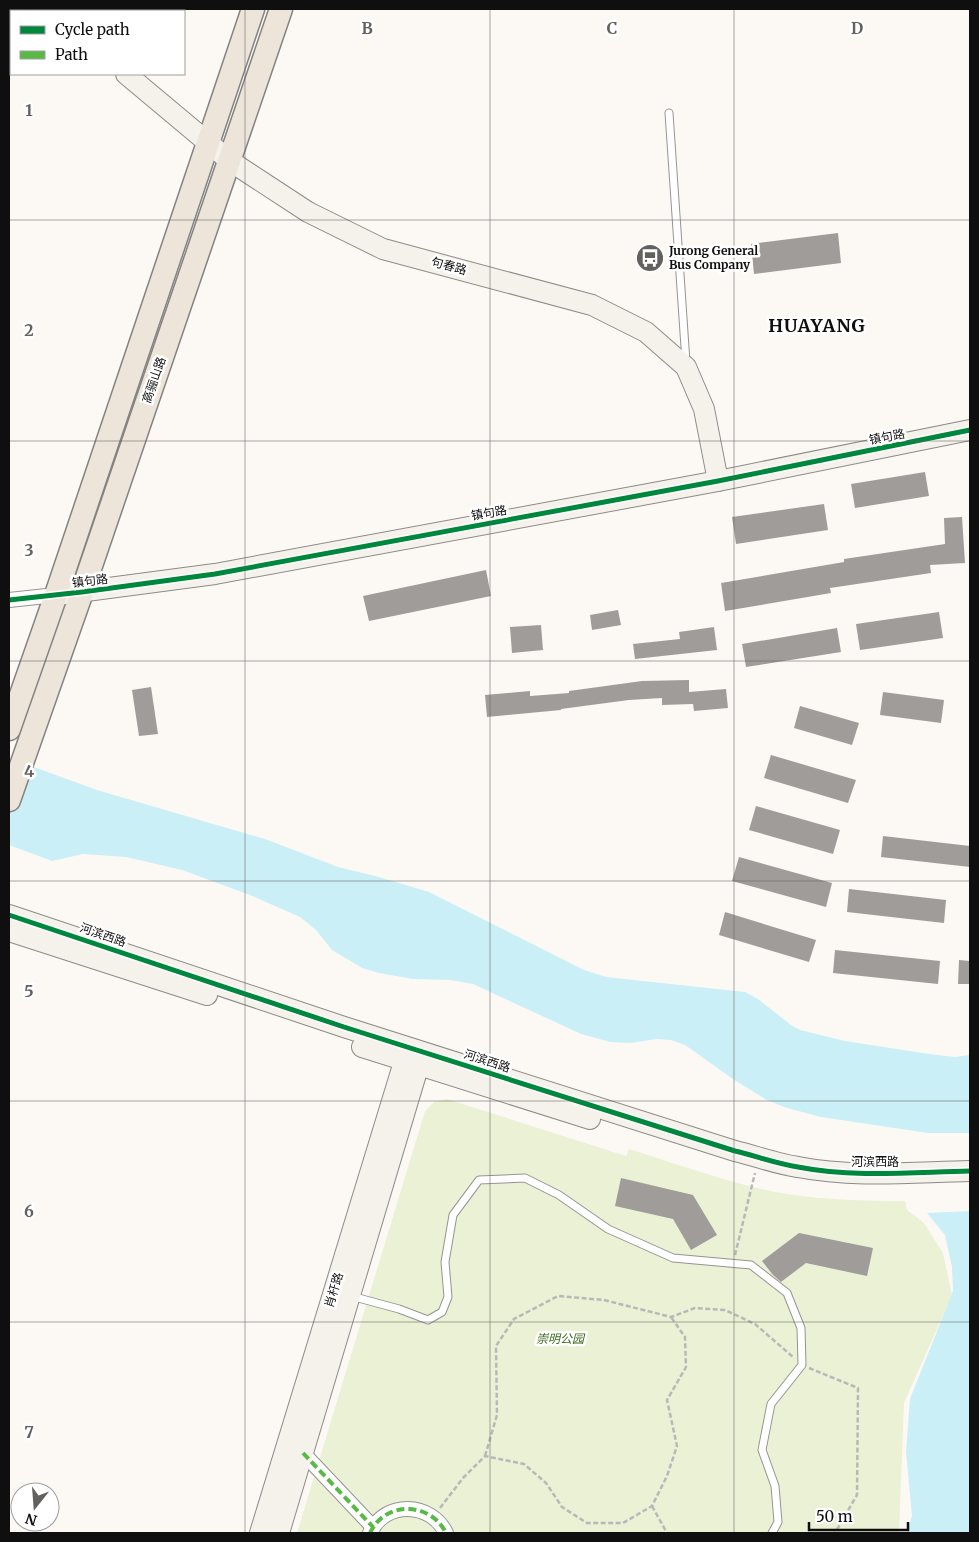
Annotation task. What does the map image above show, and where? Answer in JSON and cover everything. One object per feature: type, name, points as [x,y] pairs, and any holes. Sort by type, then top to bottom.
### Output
[{"type":"main road","name":"高骊山路","points":[[9,729],[56,595],[253,9]]},
{"type":"main road","name":"高骊山路","points":[[9,800],[281,9]]},
{"type":"street","name":"句春路","points":[[127,75],[230,161],[308,212],[383,248],[592,305],[646,332],[686,368],[704,410],[718,481]]},
{"type":"street","name":"镇句路","points":[[9,600],[215,574],[718,481],[970,430]]},
{"type":"street","name":"河滨西路","points":[[9,915],[334,1024],[414,1056],[719,1160],[797,1179],[826,1183],[878,1186],[970,1183]]},
{"type":"street","name":"河滨西路","points":[[9,931],[414,1056],[735,1151],[798,1167],[829,1171],[876,1173],[970,1170]]},
{"type":"street","name":"肖杆路","points":[[279,1533],[350,1296],[414,1056]]},
{"type":"street","name":"肖杆路","points":[[260,1533],[414,1056]]},
{"type":"street","points":[[303,1453],[371,1530],[383,1516],[395,1510],[408,1508],[421,1510],[433,1517],[443,1526],[446,1533]]},
{"type":"lane","points":[[669,113],[686,368]]},
{"type":"lane","points":[[350,1296],[399,1308],[428,1320],[442,1312],[448,1297],[445,1262],[453,1215],[479,1180],[525,1178],[559,1194],[608,1229],[673,1258],[751,1265],[787,1292],[801,1328],[802,1365],[771,1404],[762,1450],[775,1486],[778,1522],[772,1533]]},
{"type":"path","points":[[733,1262],[756,1169]]},
{"type":"path","points":[[433,1517],[463,1478],[486,1456],[497,1415],[496,1346],[514,1319],[558,1296],[604,1300],[671,1317],[695,1308],[725,1310],[755,1324],[802,1365],[858,1388],[857,1495],[835,1533]]},
{"type":"path","points":[[486,1456],[524,1464],[546,1483],[562,1507],[587,1523],[623,1523],[652,1506],[667,1476],[677,1446],[667,1400],[686,1367],[685,1336],[671,1317]]},
{"type":"path","points":[[652,1506],[667,1533]]},
{"type":"green space","name":"崇明公园","points":[[447,1099],[626,1156],[629,1149],[727,1180],[767,1190],[831,1199],[905,1201],[907,1210],[924,1223],[943,1253],[952,1295],[904,1403],[899,1533],[297,1533],[425,1111],[434,1102]]},
{"type":"water","points":[[9,758],[97,790],[265,839],[338,867],[429,892],[584,970],[606,977],[745,992],[758,999],[800,1030],[845,1041],[929,1054],[955,1057],[970,1055],[970,1133],[928,1133],[821,1117],[787,1108],[767,1100],[685,1045],[671,1040],[656,1039],[631,1043],[610,1042],[581,1034],[473,984],[450,980],[413,979],[362,968],[332,950],[316,930],[300,917],[250,895],[182,870],[126,857],[83,854],[52,861],[9,845]]},
{"type":"water","points":[[970,1211],[970,1533],[907,1533],[912,1516],[906,1452],[910,1399],[953,1291],[952,1267],[945,1235],[927,1213]]},
{"type":"building","points":[[838,233],[841,263],[754,274],[751,244]]},
{"type":"building","points":[[925,472],[929,496],[855,508],[851,484]]},
{"type":"building","points":[[824,504],[828,530],[736,544],[732,517]]},
{"type":"building","points":[[962,517],[965,563],[930,565],[931,573],[830,588],[831,593],[725,611],[721,583],[844,562],[844,559],[945,544],[944,518]]},
{"type":"building","points":[[486,570],[491,596],[369,621],[363,596]]},
{"type":"building","points":[[618,610],[621,625],[592,630],[590,615]]},
{"type":"building","points":[[939,612],[943,638],[860,650],[856,624]]},
{"type":"building","points":[[541,625],[543,650],[512,653],[510,627]]},
{"type":"building","points":[[714,627],[717,650],[635,659],[633,644],[680,639],[679,632]]},
{"type":"building","points":[[837,628],[841,652],[746,667],[742,644]]},
{"type":"building","points":[[689,680],[689,692],[726,689],[728,708],[694,711],[693,704],[662,705],[662,698],[629,700],[561,710],[487,717],[485,695],[530,691],[530,696],[569,693],[569,691],[642,681]]},
{"type":"building","points":[[151,687],[158,734],[139,736],[132,690]]},
{"type":"building","points":[[883,692],[944,700],[941,723],[880,715]]},
{"type":"building","points":[[800,706],[859,723],[852,745],[794,728]]},
{"type":"building","points":[[771,755],[856,780],[848,803],[764,778]]},
{"type":"building","points":[[756,806],[840,830],[833,854],[749,830]]},
{"type":"building","points":[[883,836],[970,846],[970,867],[881,857]]},
{"type":"building","points":[[739,857],[832,883],[826,907],[732,881]]},
{"type":"building","points":[[849,889],[946,900],[944,923],[847,912]]},
{"type":"building","points":[[725,912],[816,940],[809,962],[719,935]]},
{"type":"building","points":[[835,950],[940,961],[938,984],[833,973]]},
{"type":"building","points":[[959,960],[970,961],[970,984],[958,984]]},
{"type":"building","points":[[621,1178],[693,1195],[717,1235],[691,1250],[673,1219],[615,1206]]},
{"type":"building","points":[[799,1233],[873,1248],[867,1276],[806,1263],[781,1282],[762,1261]]},
{"type":"marked path","points":[[303,1453],[373,1527]]},
{"type":"marked path","points":[[370,1533],[377,1522],[386,1515],[397,1510],[408,1509],[430,1515],[446,1533]]},
{"type":"cycle path","points":[[9,600],[215,574],[718,481],[970,430]]},
{"type":"cycle path","points":[[9,915],[344,1027],[774,1162],[819,1170],[862,1173],[970,1171]]},
{"type":"place","name":"Jurong General Bus Company","points":[[650,258]]},
{"type":"district","name":"HUAYANG","points":[[817,326]]}]
